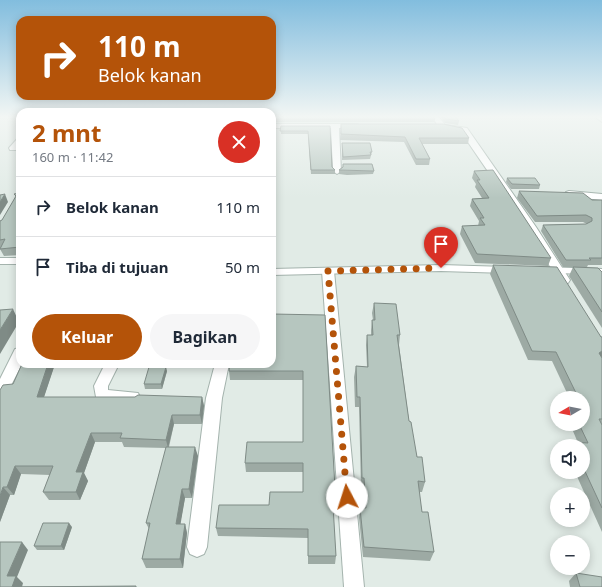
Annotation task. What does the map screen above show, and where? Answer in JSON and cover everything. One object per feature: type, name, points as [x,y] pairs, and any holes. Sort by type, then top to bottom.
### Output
[{"type":"street","points":[[340,143],[340,166]]},
{"type":"street","points":[[474,143],[511,193],[531,228],[571,290]]},
{"type":"street","points":[[13,148],[16,145]]},
{"type":"street","points":[[563,194],[602,197]]},
{"type":"street","points":[[531,228],[546,227]]},
{"type":"street","points":[[0,261],[16,261]]},
{"type":"street","points":[[276,272],[441,268],[602,272]]},
{"type":"street","points":[[328,271],[354,587]]},
{"type":"street","points":[[0,393],[16,361]]},
{"type":"street","points":[[110,368],[101,386],[101,393],[103,395],[146,397]]},
{"type":"street","points":[[197,547],[206,398],[220,368]]},
{"type":"building","points":[[309,143],[331,143],[332,167],[335,170],[311,170]]},
{"type":"building","points":[[342,143],[370,143],[372,152],[370,152],[371,155],[343,157]]},
{"type":"building","points":[[408,143],[422,143],[430,159],[416,159]]},
{"type":"building","points":[[343,164],[372,164],[374,171],[339,170],[343,167]]},
{"type":"building","points":[[493,170],[551,258],[477,254],[462,226],[485,225],[480,218],[484,218],[472,199],[489,198],[477,180],[480,180],[474,171]]},
{"type":"building","points":[[507,178],[535,178],[540,185],[512,184]]},
{"type":"building","points":[[519,191],[583,193],[592,200],[602,200],[602,258],[589,258],[591,260],[566,260],[543,225],[586,224],[592,221],[592,218],[586,215],[537,216]]},
{"type":"building","points":[[5,194],[0,202],[0,195]]},
{"type":"building","points":[[16,196],[16,247],[0,249],[5,239],[0,240],[0,221]]},
{"type":"building","points":[[493,265],[557,267],[602,337],[602,351],[599,353],[602,358],[602,419],[599,419],[602,425],[602,508],[589,479],[590,479],[590,439],[586,439],[582,431],[590,431],[590,391],[575,391],[556,352],[532,351]]},
{"type":"building","points":[[573,267],[598,268],[602,272],[602,312]]},
{"type":"building","points":[[374,303],[396,304],[400,335],[397,335],[409,421],[411,422],[417,457],[422,457],[425,482],[418,481],[422,512],[428,512],[434,552],[364,547],[360,508],[366,508],[364,478],[362,478],[360,397],[357,397],[356,366],[368,367],[367,335],[373,335],[372,320],[375,320]]},
{"type":"building","points":[[13,309],[0,330],[0,310]]},
{"type":"building","points":[[276,314],[325,315],[336,505],[333,505],[336,556],[308,556],[308,529],[216,528],[219,505],[269,505],[270,492],[303,492],[303,463],[245,463],[247,442],[303,442],[303,371],[229,371],[229,368],[276,368]]},
{"type":"building","points":[[20,368],[47,368],[37,397],[135,397],[138,395],[202,397],[200,415],[172,415],[166,440],[120,438],[122,433],[91,433],[76,472],[83,472],[76,492],[43,492],[53,466],[15,466],[7,487],[3,487],[0,496],[0,390],[3,385],[13,384]]},
{"type":"building","points":[[149,368],[166,368],[161,384],[144,384]]},
{"type":"building","points":[[166,447],[195,447],[189,489],[182,489],[176,524],[185,524],[180,559],[142,559],[150,523],[146,523]]},
{"type":"building","points":[[43,523],[69,523],[61,546],[34,546]]},
{"type":"building","points":[[0,542],[22,542],[7,576],[16,576],[12,587],[0,587]]},
{"type":"building","points":[[577,575],[602,577],[602,587],[580,587]]},
{"type":"building","points":[[136,586],[136,587],[12,587]]},
{"type":"route","points":[[347,497],[328,271],[441,268]]}]
